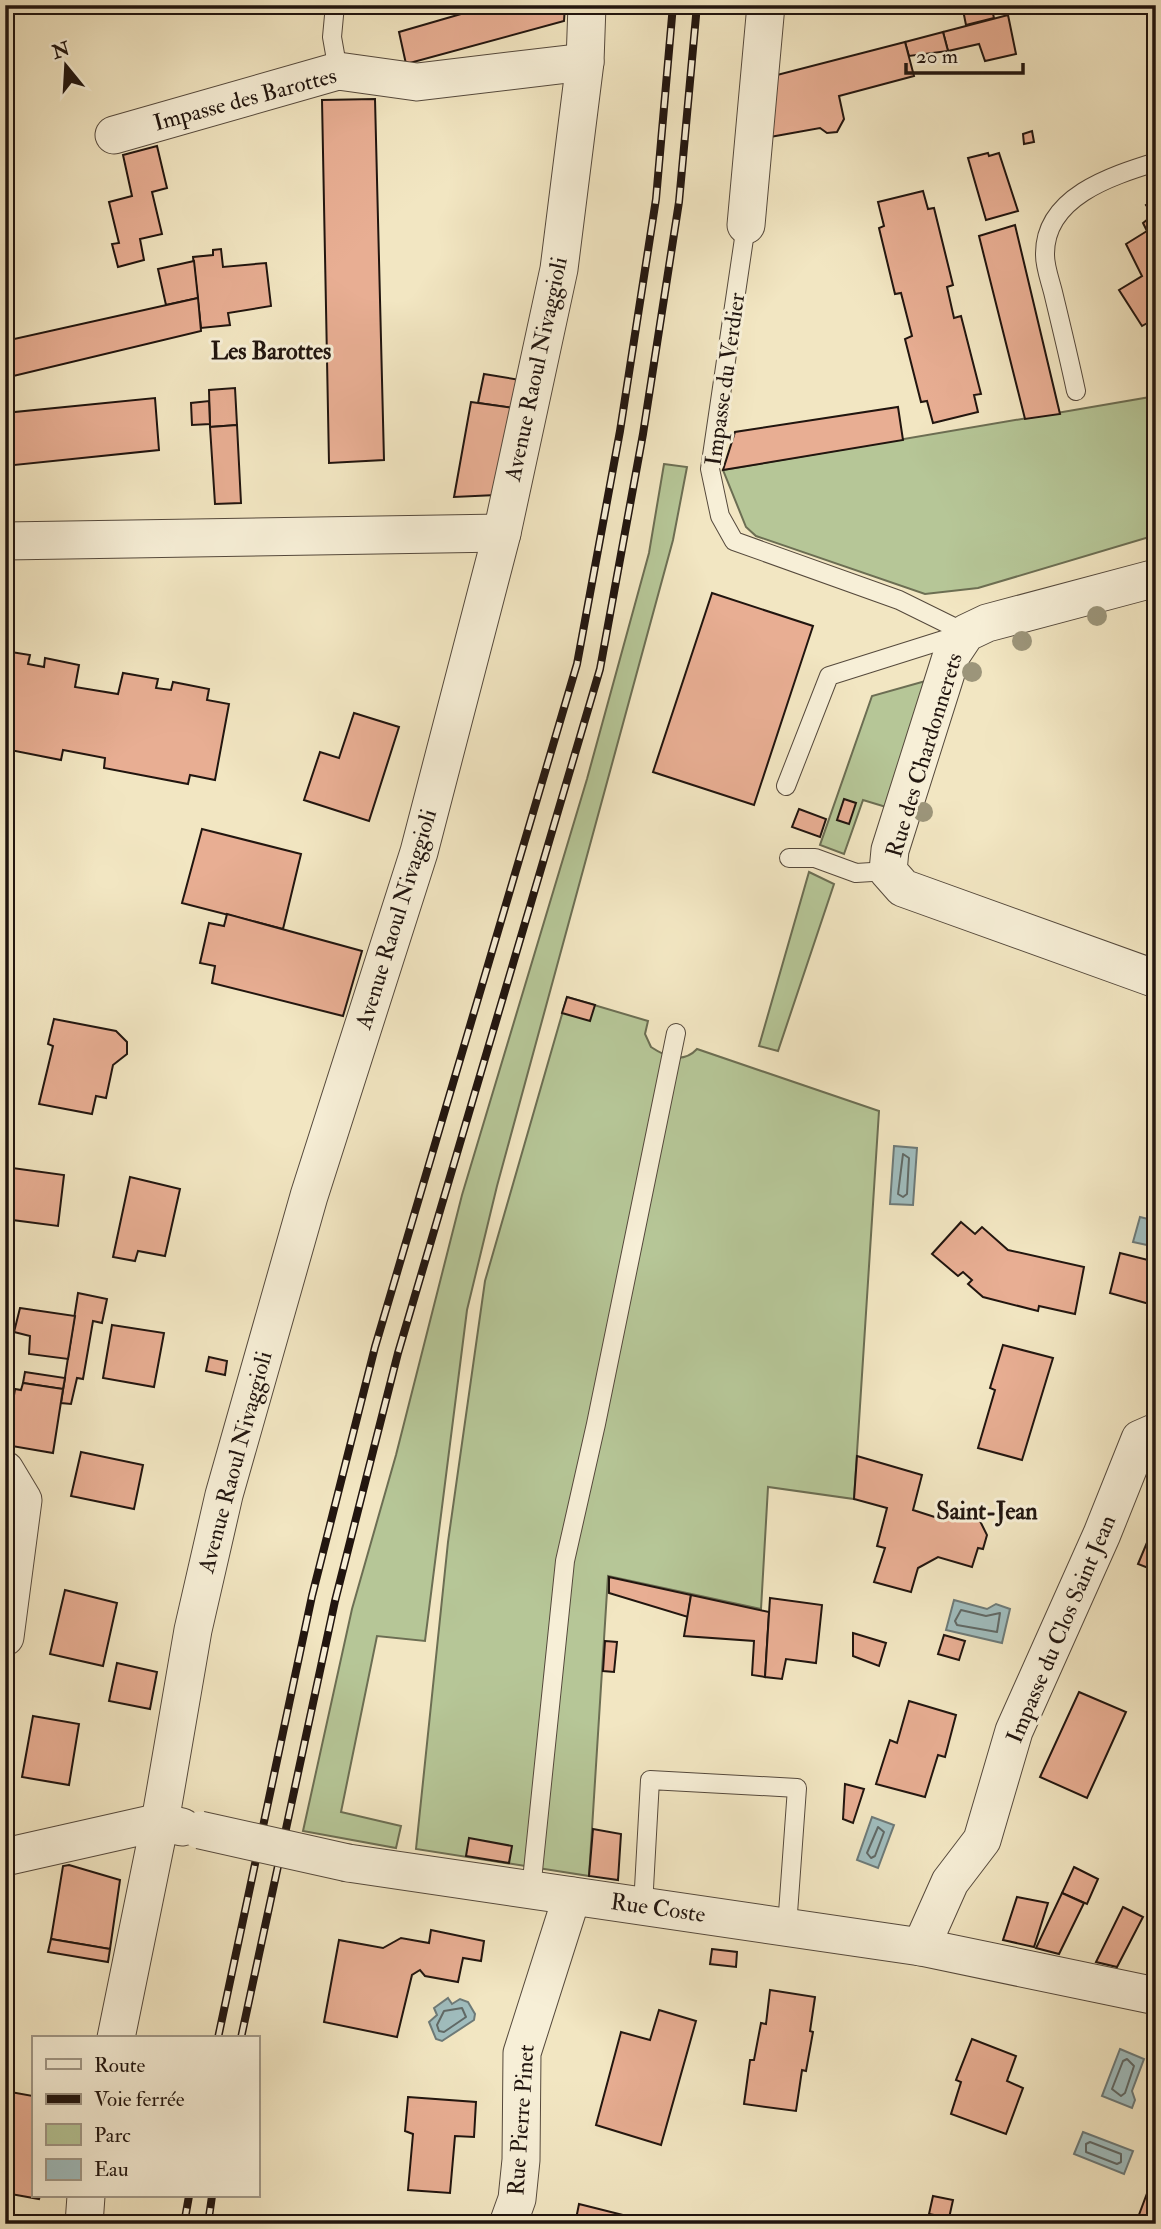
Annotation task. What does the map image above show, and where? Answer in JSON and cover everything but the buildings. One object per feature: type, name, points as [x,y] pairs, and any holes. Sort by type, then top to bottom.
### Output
[{"type":"street","name":"Avenue Raoul Nivaggioli","points":[[116,2036],[160,1822],[193,1630],[224,1495],[309,1196],[419,852],[502,533],[559,269],[584,62],[587,5]]},
{"type":"street","name":"Impasse du Verdier","points":[[747,225],[766,5]]},
{"type":"street","name":"Impasse des Barottes","points":[[114,135],[338,71],[417,82],[584,62]]},
{"type":"street","points":[[5,541],[502,533]]},
{"type":"street","name":"Rue des Chardonnerets","points":[[1156,578],[987,623],[966,633],[952,654],[890,850],[895,879],[1156,979]]},
{"type":"street","name":"Impasse du Clos Saint Jean","points":[[921,1947],[950,1882],[982,1840],[988,1827],[1014,1731],[1102,1534],[1140,1439],[1156,1432]]},
{"type":"street","points":[[5,1470],[23,1500],[5,1637]]},
{"type":"street","points":[[5,1857],[160,1822]]},
{"type":"street","name":"Rue Coste","points":[[160,1822],[348,1863],[921,1947],[1156,1996]]},
{"type":"street","name":"Rue Pierre Pinet","points":[[509,2224],[517,2199],[522,2160],[522,2053],[572,1896]]},
{"type":"street","points":[[84,2224],[86,2198]]},
{"type":"lane","points":[[335,5],[332,37],[338,71]]},
{"type":"lane","points":[[1076,391],[1045,255],[1050,230],[1061,211],[1084,190],[1121,173],[1156,162]]},
{"type":"lane","name":"Impasse du Verdier","points":[[747,225],[710,469],[720,516],[734,541],[899,600],[966,633]]},
{"type":"lane","points":[[786,786],[828,676],[966,633]]},
{"type":"lane","points":[[789,858],[815,858],[856,873],[895,879]]},
{"type":"lane","points":[[531,1890],[565,1561],[596,1424],[676,1033]]},
{"type":"lane","points":[[643,1906],[650,1780],[797,1788],[787,1927]]},
{"type":"green space","points":[[1156,396],[1156,535],[978,588],[925,594],[756,536],[746,527],[723,470]]},
{"type":"green space","points":[[664,464],[687,467],[673,540],[497,1186],[467,1310],[425,1641],[377,1636],[341,1812],[401,1826],[396,1848],[303,1831],[352,1609],[396,1455],[462,1195],[587,779],[649,553]]},
{"type":"green space","points":[[929,680],[886,807],[863,800],[844,854],[820,845],[872,696]]},
{"type":"green space","points":[[809,872],[834,884],[778,1051],[759,1046]]},
{"type":"green space","points":[[567,997],[648,1021],[645,1034],[651,1047],[668,1056],[680,1058],[697,1049],[879,1111],[854,1499],[768,1487],[761,1609],[608,1576],[589,1876],[416,1849],[448,1542],[485,1281]]},
{"type":"water","points":[[894,1146],[917,1148],[913,1205],[890,1204]]},
{"type":"water","points":[[1140,1217],[1156,1221],[1156,1247],[1133,1242]]},
{"type":"water","points":[[954,1600],[987,1609],[996,1604],[1010,1609],[1002,1643],[946,1630]]},
{"type":"water","points":[[872,1817],[894,1825],[878,1868],[857,1860]]},
{"type":"water","points":[[448,1998],[452,2004],[460,1999],[468,2002],[475,2014],[474,2020],[442,2041],[436,2039],[429,2022],[437,2015],[434,2008]]},
{"type":"water","points":[[1120,2049],[1144,2059],[1132,2091],[1135,2100],[1132,2108],[1102,2096]]},
{"type":"water","points":[[1083,2132],[1133,2151],[1124,2174],[1074,2154]]},
{"type":"railway","points":[[218,2036],[312,1596],[375,1347],[577,664],[620,431],[656,199],[673,5]]},
{"type":"railway","points":[[241,2036],[335,1601],[398,1353],[600,669],[643,434],[679,202],[697,5]]},
{"type":"railway","points":[[184,2224],[189,2198]]},
{"type":"railway","points":[[208,2224],[212,2198]]},
{"type":"district","name":"Les Barottes","points":[[271,351]]},
{"type":"district","name":"Saint-Jean","points":[[987,1511]]}]
